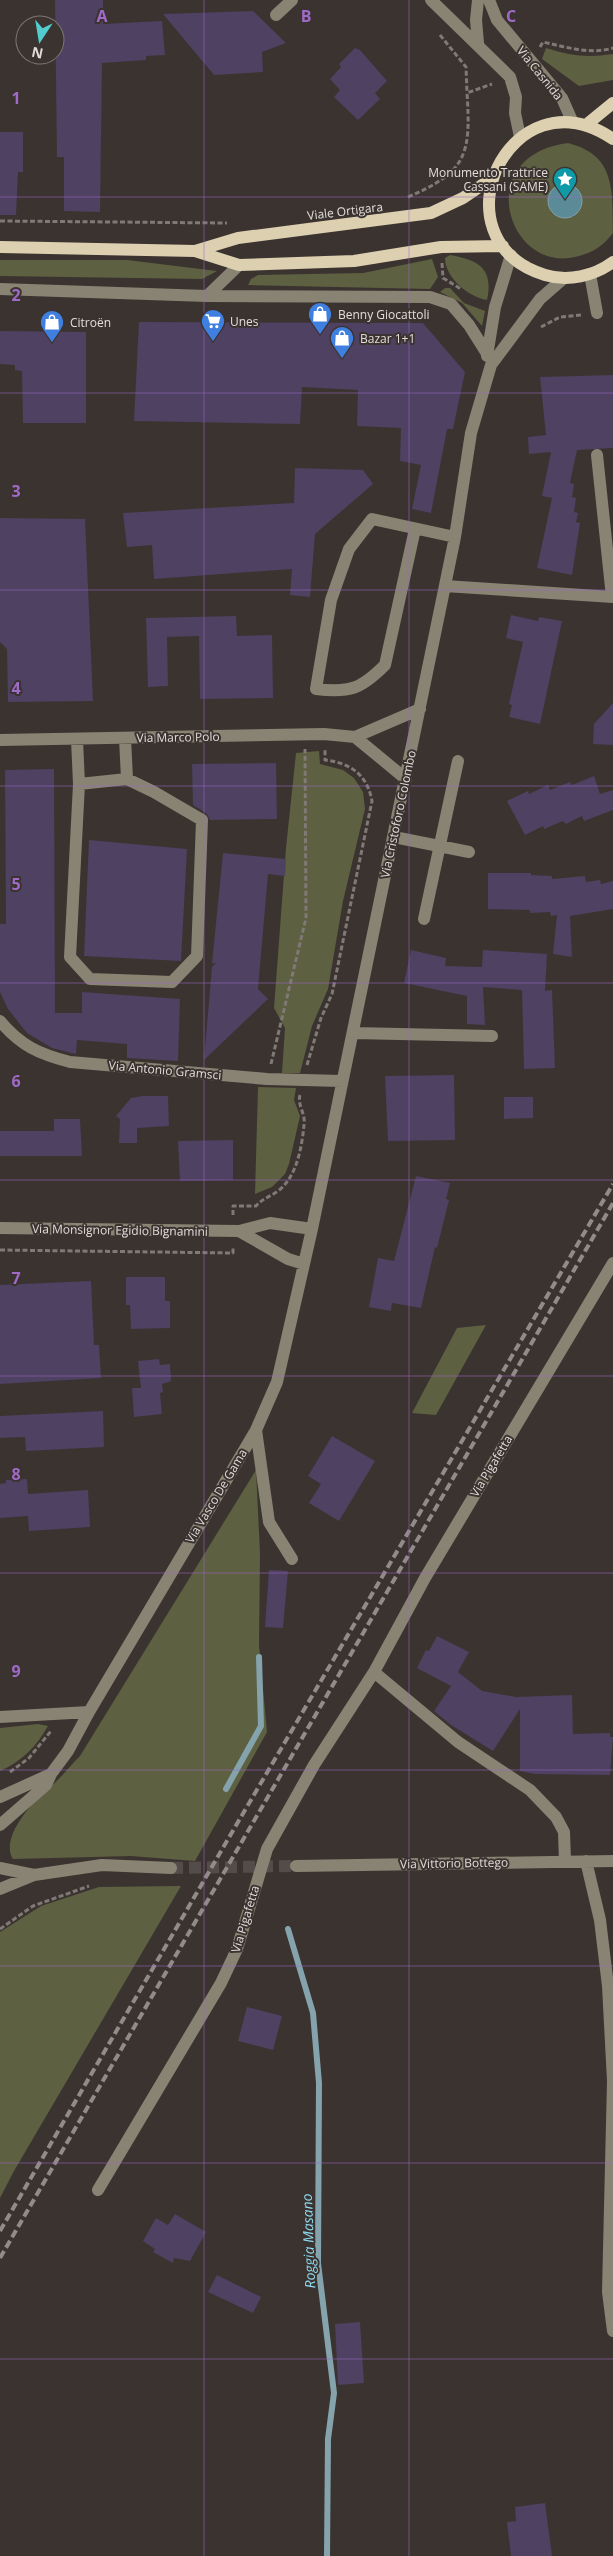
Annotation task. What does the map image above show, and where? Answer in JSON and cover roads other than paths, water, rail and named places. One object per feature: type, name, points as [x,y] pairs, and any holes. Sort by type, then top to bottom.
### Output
[{"type":"main road","points":[[586,126],[613,103]]},
{"type":"main road","points":[[613,139],[586,126],[573,123],[546,125],[520,137],[498,163],[491,179],[489,210],[492,225],[507,250],[535,272],[564,278],[590,274],[613,262]]},
{"type":"main road","name":"Viale Ortigara","points":[[195,251],[238,238],[431,213],[463,198],[491,179]]},
{"type":"main road","name":"Viale Ortigara","points":[[0,247],[195,251],[239,265],[354,261],[441,247],[507,250]]},
{"type":"street","points":[[276,15],[292,0]]},
{"type":"street","points":[[431,0],[478,43],[510,77],[516,97],[515,113],[520,137]]},
{"type":"street","points":[[478,0],[476,20],[478,43]]},
{"type":"street","name":"Via Casnida","points":[[489,0],[497,20],[562,98],[573,123]]},
{"type":"street","points":[[486,352],[507,250]]},
{"type":"street","points":[[207,296],[239,265]]},
{"type":"street","points":[[590,274],[597,313]]},
{"type":"street","name":"Via Cristoforo Colombo","points":[[304,1264],[445,586],[471,433],[491,365],[540,300],[564,278]]},
{"type":"street","points":[[0,289],[207,296],[430,297],[451,304],[470,325],[486,352],[491,365]]},
{"type":"street","points":[[445,586],[613,598],[597,455]]},
{"type":"street","points":[[415,529],[385,665],[369,681],[342,692],[316,689],[331,600],[349,549],[372,519],[455,536]]},
{"type":"street","points":[[406,779],[355,738],[420,709]]},
{"type":"street","name":"Via Marco Polo","points":[[0,740],[324,734],[355,738]]},
{"type":"street","points":[[125,738],[126,779]]},
{"type":"street","points":[[77,740],[79,784],[70,956],[90,979],[172,982],[197,956],[202,820],[154,792],[126,779],[79,784]]},
{"type":"street","points":[[424,919],[458,761]]},
{"type":"street","points":[[394,838],[468,852]]},
{"type":"street","name":"Via Antonio Gramsci","points":[[0,1021],[14,1038],[40,1054],[70,1062],[267,1079],[342,1081]]},
{"type":"street","points":[[352,1033],[492,1036]]},
{"type":"street","name":"Via Monsignor Egidio Bignamini","points":[[0,1228],[239,1230],[270,1223],[312,1230]]},
{"type":"street","points":[[239,1230],[288,1259],[304,1264]]},
{"type":"street","name":"Via Pigafetta","points":[[98,2190],[221,1983],[237,1949],[267,1849],[314,1765],[374,1672],[430,1569],[613,1263]]},
{"type":"street","name":"Via Vasco De Gama","points":[[0,1825],[46,1785],[51,1774],[68,1751],[89,1712],[256,1430],[277,1382],[304,1264]]},
{"type":"street","points":[[256,1430],[269,1522],[292,1559]]},
{"type":"street","points":[[374,1672],[458,1742],[530,1790],[556,1818],[564,1832],[564,1861]]},
{"type":"street","points":[[0,1716],[89,1712]]},
{"type":"street","name":"Via Vasco De Gama","points":[[0,1797],[51,1774]]},
{"type":"street","points":[[586,1861],[600,1920],[608,1986],[612,2081],[610,2292],[613,2331]]},
{"type":"street","name":"Via Vittorio Bottego","points":[[296,1866],[613,1861]]},
{"type":"street","points":[[0,1889],[34,1875],[102,1865],[171,1868]]},
{"type":"street","points":[[0,1868],[34,1875]]},
{"type":"water","points":[[565,184],[572,185],[577,189],[581,194],[581,208],[577,213],[572,217],[565,218],[558,217],[553,213],[549,208],[548,201],[549,194],[553,189],[558,185]]},
{"type":"waterway","name":"Roggia Masano","points":[[226,1789],[261,1726],[259,1657]]},
{"type":"waterway","name":"Roggia Masano","points":[[288,1929],[313,2013],[319,2083],[318,2263],[334,2393],[328,2439],[327,2556]]},
{"type":"tunnel","points":[[171,1868],[296,1866]]},
{"type":"railway","points":[[0,2231],[613,1184]]},
{"type":"railway","points":[[0,2258],[613,1203]]},
{"type":"place","name":"Monumento Trattrice Cassani (SAME)","points":[[565,200]]},
{"type":"place","name":"Benny Giocattoli","points":[[320,335]]},
{"type":"place","name":"Unes","points":[[213,342]]},
{"type":"place","name":"Citroën","points":[[52,343]]},
{"type":"place","name":"Bazar 1+1","points":[[342,359]]}]
